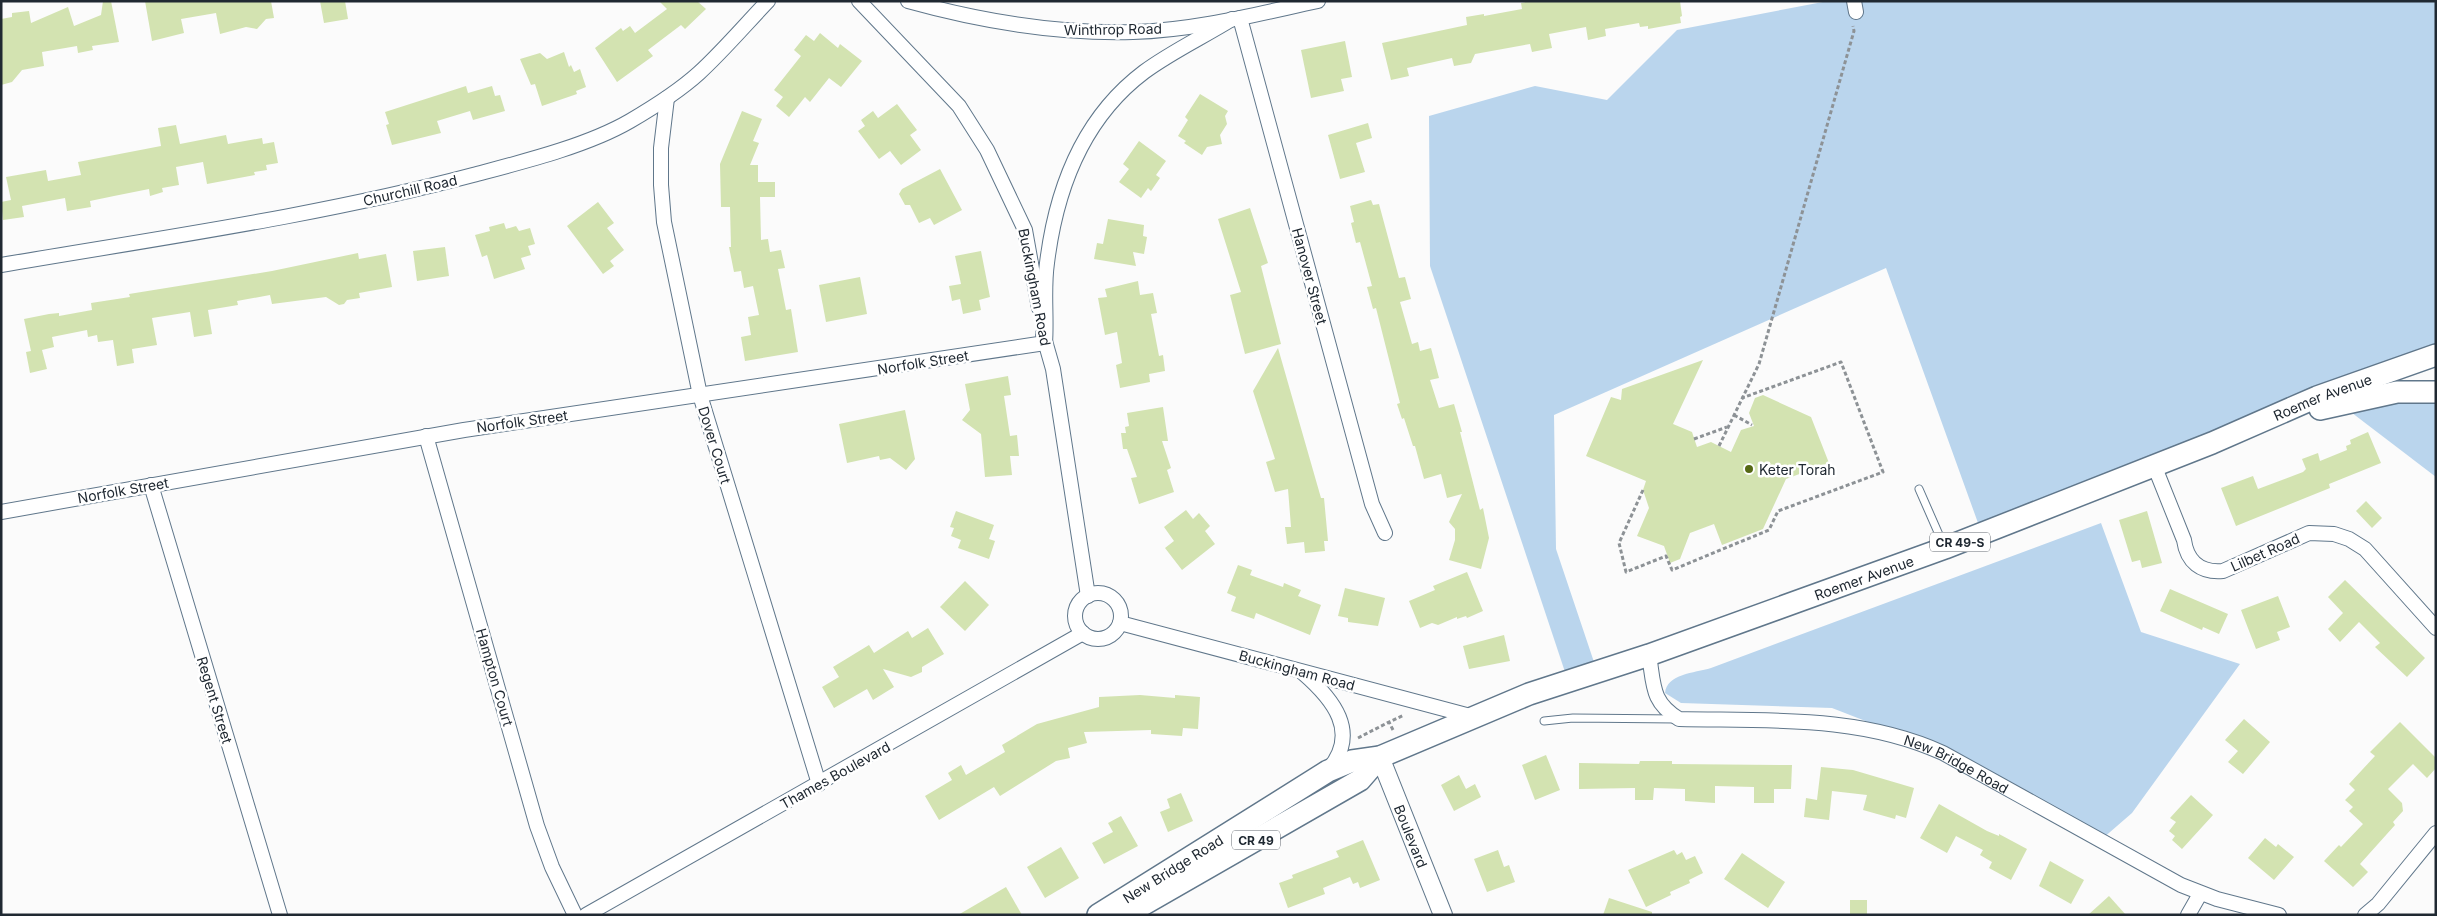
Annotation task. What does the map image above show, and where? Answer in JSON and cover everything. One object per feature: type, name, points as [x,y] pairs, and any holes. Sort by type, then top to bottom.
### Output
[{"type":"main road","name":"Roemer Avenue","points":[[1474,717],[1529,694],[1648,655],[1945,548],[2212,443],[2317,397],[2436,355]]},
{"type":"main road","name":"Roemer Avenue","points":[[2212,443],[2339,403],[2397,392],[2436,392]]},
{"type":"main road","name":"New Bridge Road","points":[[1098,915],[1328,770],[1352,761],[1380,757],[1474,717]]},
{"type":"main road","name":"New Bridge Road","points":[[1125,915],[1360,780],[1380,757]]},
{"type":"street","name":"Churchill Road","points":[[1,265],[334,207],[431,186],[495,169],[588,140],[628,122],[667,98],[699,73],[768,1]]},
{"type":"street","name":"Buckingham Road","points":[[860,1],[960,106],[987,150],[1025,230],[1045,343],[1053,369],[1088,596]]},
{"type":"street","name":"Winthrop Road","points":[[908,1],[1066,32],[1135,32],[1189,27],[1318,1]]},
{"type":"street","points":[[1045,343],[1046,266],[1051,231],[1066,181],[1086,136],[1102,112],[1122,90],[1145,72],[1236,18]]},
{"type":"street","name":"Hanover Street","points":[[1236,18],[1372,504],[1385,533]]},
{"type":"street","name":"Dover Court","points":[[667,98],[661,148],[664,222],[700,395],[819,784]]},
{"type":"street","name":"Norfolk Street","points":[[1,512],[426,436],[1045,343]]},
{"type":"street","name":"Hampton Court","points":[[426,436],[537,826],[552,867],[575,915]]},
{"type":"street","name":"Lilbet Road","points":[[2154,465],[2184,540],[2185,551],[2191,561],[2200,568],[2212,572],[2223,571],[2309,533],[2334,534],[2365,549],[2436,628]]},
{"type":"street","name":"Regent Street","points":[[151,485],[280,915]]},
{"type":"street","points":[[1099,593],[1113,599],[1121,612],[1120,623],[1113,634],[1106,638],[1092,638],[1083,633],[1077,624],[1076,610],[1079,603],[1088,596],[1099,593]]},
{"type":"street","name":"Buckingham Road","points":[[1120,623],[1474,717]]},
{"type":"street","name":"Thames Boulevard","points":[[586,915],[1083,633]]},
{"type":"street","points":[[1648,655],[1656,695],[1660,705],[1679,719]]},
{"type":"street","points":[[1301,671],[1330,699],[1342,726],[1340,752],[1328,770]]},
{"type":"street","name":"New Bridge Road","points":[[1679,719],[1826,722],[1859,727],[1917,741],[1944,753],[2200,894],[2280,915]]},
{"type":"street","name":"Boulevard","points":[[1380,757],[1443,915]]},
{"type":"street","points":[[2365,915],[2378,904],[2436,833]]},
{"type":"street","points":[[2188,915],[2200,894]]},
{"type":"lane","points":[[1919,489],[1945,548]]},
{"type":"lane","points":[[1544,721],[1573,718],[1679,719]]},
{"type":"path","points":[[1719,446],[1759,364],[1854,31],[1854,12]]},
{"type":"path","points":[[1643,490],[1619,543],[1626,572],[1666,556],[1672,570],[1769,530],[1778,511],[1883,472],[1841,362],[1742,398]]},
{"type":"path","points":[[1734,416],[1752,425]]},
{"type":"path","points":[[1694,439],[1728,427]]},
{"type":"path","points":[[1358,738],[1405,714]]},
{"type":"path","points":[[1389,722],[1393,730]]},
{"type":"shaded area","points":[[1828,1],[2436,1],[2436,355],[1982,534],[1886,268],[1554,415],[1556,549],[1597,671],[1568,681],[1430,266],[1429,116],[1535,86],[1607,100],[1677,30]]},
{"type":"shaded area","points":[[2436,392],[2436,477],[2339,403]]},
{"type":"shaded area","points":[[2101,523],[2141,632],[2240,664],[2132,813],[2102,839],[1917,741],[1832,708],[1681,703],[1665,693],[1671,682],[1682,675],[1711,668]]},
{"type":"building","points":[[103,1],[111,1],[119,42],[92,46],[93,50],[78,53],[77,46],[42,52],[44,66],[22,70],[12,82],[1,85],[1,19],[12,17],[12,13],[29,11],[31,23],[68,7],[74,26],[101,15]]},
{"type":"building","points":[[145,1],[271,1],[274,18],[266,19],[257,29],[246,27],[220,34],[216,13],[181,19],[184,33],[152,41]]},
{"type":"building","points":[[320,1],[345,1],[348,19],[324,23]]},
{"type":"building","points":[[659,1],[697,1],[706,9],[685,29],[681,25],[648,50],[653,56],[617,82],[595,48],[621,28],[623,31],[630,26],[635,33],[667,9]]},
{"type":"building","points":[[1530,1],[1680,1],[1682,16],[1680,17],[1681,23],[1648,29],[1648,26],[1640,27],[1639,23],[1605,29],[1606,36],[1588,40],[1586,27],[1549,34],[1552,48],[1532,52],[1530,44],[1475,54],[1471,63],[1454,66],[1452,58],[1407,68],[1409,76],[1391,80],[1382,43],[1467,25],[1466,17],[1484,14],[1484,16],[1522,9],[1521,3]]},
{"type":"building","points":[[820,33],[838,48],[840,44],[862,61],[841,87],[829,78],[810,102],[805,97],[789,117],[776,106],[783,97],[774,90],[801,56],[794,50],[806,35],[814,41]]},
{"type":"building","points":[[1345,41],[1352,77],[1341,79],[1344,91],[1311,98],[1301,50]]},
{"type":"building","points":[[564,52],[569,67],[571,65],[574,72],[580,69],[586,87],[576,91],[577,94],[542,106],[535,84],[531,85],[520,59],[540,53],[547,59]]},
{"type":"building","points":[[466,86],[468,93],[492,86],[495,96],[500,95],[505,111],[473,120],[470,111],[437,121],[441,133],[392,145],[386,125],[389,124],[385,112]]},
{"type":"building","points":[[1200,94],[1228,111],[1225,116],[1227,124],[1220,135],[1222,144],[1207,147],[1202,155],[1184,143],[1186,141],[1178,136],[1188,120],[1185,117]]},
{"type":"building","points":[[897,104],[917,130],[910,135],[921,150],[901,165],[890,151],[879,159],[858,131],[865,126],[861,120],[873,111],[878,118]]},
{"type":"building","points":[[742,111],[762,119],[753,141],[759,143],[750,165],[758,165],[758,182],[775,182],[775,197],[760,197],[761,240],[768,239],[770,252],[781,250],[785,268],[778,269],[786,310],[791,309],[798,352],[745,361],[741,337],[751,335],[748,317],[759,315],[753,286],[744,288],[741,271],[734,272],[729,247],[731,247],[730,207],[721,207],[720,164]]},
{"type":"building","points":[[1368,123],[1372,138],[1356,143],[1365,172],[1340,179],[1328,135]]},
{"type":"building","points":[[176,125],[180,144],[226,135],[228,144],[262,138],[263,144],[274,142],[278,163],[266,165],[267,170],[254,172],[255,175],[207,184],[203,162],[176,167],[179,185],[162,188],[163,192],[150,196],[149,189],[90,201],[91,207],[67,211],[65,198],[22,206],[24,217],[3,220],[1,202],[11,200],[6,177],[46,170],[48,181],[81,175],[78,162],[161,146],[158,128]]},
{"type":"building","points":[[1139,141],[1166,161],[1156,175],[1160,178],[1151,191],[1148,188],[1141,198],[1119,182],[1129,169],[1123,164]]},
{"type":"building","points":[[940,169],[962,210],[934,225],[930,218],[919,223],[910,205],[905,205],[899,194],[902,189]]},
{"type":"building","points":[[1371,200],[1373,205],[1379,204],[1399,278],[1405,277],[1411,299],[1400,302],[1412,344],[1418,342],[1420,351],[1431,348],[1439,378],[1430,380],[1439,408],[1454,404],[1480,510],[1483,508],[1489,538],[1481,569],[1449,560],[1455,540],[1455,529],[1449,522],[1462,494],[1447,498],[1441,474],[1424,479],[1415,446],[1413,446],[1404,418],[1402,419],[1397,404],[1400,403],[1376,308],[1373,309],[1367,287],[1372,286],[1360,242],[1356,243],[1351,223],[1354,222],[1350,206]]},
{"type":"building","points":[[598,202],[614,223],[607,228],[624,250],[610,261],[614,266],[603,274],[567,226]]},
{"type":"building","points":[[1250,208],[1268,263],[1261,266],[1281,344],[1245,354],[1230,295],[1241,292],[1218,219]]},
{"type":"building","points":[[1108,219],[1144,225],[1143,236],[1147,237],[1144,254],[1133,252],[1136,266],[1094,259],[1097,243],[1103,244]]},
{"type":"building","points":[[504,223],[506,229],[516,226],[519,231],[530,228],[535,244],[528,246],[531,255],[521,258],[525,269],[494,279],[487,255],[482,257],[475,235],[490,231],[489,227]]},
{"type":"building","points":[[445,247],[449,276],[417,281],[413,251]]},
{"type":"building","points":[[981,251],[990,297],[979,300],[981,310],[963,314],[960,299],[952,301],[949,286],[961,284],[955,256]]},
{"type":"building","points":[[358,253],[359,259],[386,254],[392,287],[359,293],[360,298],[347,300],[344,304],[339,305],[326,297],[272,304],[270,295],[237,301],[238,305],[208,310],[212,334],[194,337],[190,312],[152,318],[157,345],[132,349],[134,363],[117,366],[113,340],[98,342],[97,335],[88,337],[87,330],[52,337],[54,347],[42,350],[47,369],[30,373],[26,352],[31,351],[24,319],[49,314],[59,313],[59,316],[92,310],[91,303],[130,297],[129,294],[272,271]]},
{"type":"building","points":[[860,277],[867,314],[826,322],[819,285]]},
{"type":"building","points":[[1138,281],[1140,295],[1153,293],[1157,313],[1151,314],[1159,356],[1163,355],[1165,371],[1149,374],[1150,382],[1120,388],[1116,365],[1122,363],[1117,332],[1105,335],[1098,298],[1107,297],[1105,289]]},
{"type":"building","points":[[1278,348],[1321,498],[1324,498],[1328,541],[1324,541],[1325,551],[1305,553],[1304,542],[1287,544],[1285,527],[1291,527],[1288,489],[1275,492],[1266,462],[1275,459],[1253,391]]},
{"type":"building","points":[[1703,360],[1673,424],[1692,432],[1697,447],[1711,442],[1731,452],[1741,430],[1754,426],[1749,413],[1755,398],[1763,395],[1811,417],[1829,463],[1786,479],[1763,529],[1722,545],[1714,524],[1690,533],[1680,559],[1670,563],[1664,546],[1637,536],[1649,508],[1643,490],[1646,481],[1586,456],[1611,397],[1621,400],[1622,389]]},
{"type":"building","points":[[1008,376],[1011,395],[1004,396],[1010,436],[1017,435],[1019,456],[1010,456],[1012,475],[985,477],[981,434],[962,420],[970,410],[965,384]]},
{"type":"building","points":[[1163,407],[1168,441],[1162,441],[1171,468],[1167,470],[1174,492],[1139,504],[1131,478],[1137,477],[1127,449],[1123,449],[1121,433],[1126,433],[1125,427],[1129,426],[1127,413]]},
{"type":"building","points":[[905,410],[915,459],[906,470],[890,458],[880,460],[879,456],[847,463],[839,424]]},
{"type":"building","points":[[2368,432],[2381,463],[2329,484],[2330,488],[2236,526],[2221,488],[2253,476],[2258,489],[2303,472],[2306,469],[2302,459],[2318,453],[2320,461],[2347,450],[2346,446],[2351,444],[2350,440]]},
{"type":"building","points":[[2366,501],[2382,518],[2372,528],[2356,511]]},
{"type":"building","points":[[1186,510],[1193,519],[1199,513],[1210,526],[1205,531],[1215,544],[1182,570],[1165,548],[1174,541],[1164,527]]},
{"type":"building","points":[[956,511],[994,525],[989,539],[995,541],[989,559],[958,548],[961,540],[951,536],[954,528],[950,527]]},
{"type":"building","points":[[2147,511],[2162,563],[2142,568],[2140,560],[2132,562],[2119,520]]},
{"type":"building","points":[[1238,565],[1252,570],[1250,575],[1283,587],[1284,583],[1301,590],[1298,596],[1321,605],[1310,635],[1256,613],[1254,619],[1231,611],[1236,597],[1227,593]]},
{"type":"building","points":[[1467,572],[1483,611],[1467,618],[1466,616],[1457,619],[1457,617],[1438,625],[1432,623],[1420,628],[1409,601],[1435,590],[1433,586]]},
{"type":"building","points":[[2345,580],[2425,658],[2407,677],[2375,647],[2380,643],[2359,622],[2340,642],[2328,629],[2343,613],[2328,597]]},
{"type":"building","points":[[965,581],[989,605],[965,631],[940,607]]},
{"type":"building","points":[[1345,588],[1385,598],[1378,626],[1348,622],[1348,618],[1338,616]]},
{"type":"building","points":[[2170,589],[2228,614],[2219,634],[2203,627],[2202,630],[2160,611]]},
{"type":"building","points":[[2278,596],[2290,627],[2277,632],[2280,640],[2256,649],[2241,610]]},
{"type":"building","points":[[928,628],[944,654],[922,667],[922,672],[911,677],[883,669],[894,687],[873,700],[867,689],[834,708],[822,687],[839,677],[833,667],[869,645],[874,653],[908,631],[912,638]]},
{"type":"building","points":[[1504,635],[1510,661],[1469,669],[1463,646]]},
{"type":"building","points":[[1140,695],[1175,698],[1175,695],[1200,697],[1198,729],[1183,728],[1182,736],[1151,734],[1151,730],[1084,732],[1087,743],[1068,748],[1070,758],[1056,761],[1000,796],[994,787],[939,820],[925,796],[952,780],[948,773],[961,765],[966,775],[1005,752],[1002,745],[1037,724],[1099,707],[1099,697]]},
{"type":"building","points":[[2244,719],[2270,742],[2243,774],[2228,762],[2238,751],[2225,740]]},
{"type":"building","points":[[2400,722],[2436,758],[2436,768],[2427,778],[2413,764],[2388,789],[2402,803],[2403,811],[2393,822],[2395,825],[2360,864],[2368,872],[2353,887],[2324,861],[2339,845],[2341,847],[2363,824],[2349,811],[2353,807],[2345,800],[2355,790],[2349,784],[2375,756],[2370,752]]},
{"type":"building","points":[[1546,755],[1560,790],[1535,800],[1522,765]]},
{"type":"building","points":[[1640,761],[1672,761],[1672,764],[1792,765],[1791,789],[1774,789],[1774,803],[1754,803],[1754,787],[1715,786],[1715,803],[1685,801],[1685,789],[1654,788],[1653,800],[1635,800],[1635,788],[1579,789],[1579,763],[1639,764]]},
{"type":"building","points":[[1821,767],[1853,770],[1914,788],[1906,818],[1896,815],[1895,819],[1863,810],[1867,795],[1832,791],[1829,820],[1804,817],[1806,798],[1817,800]]},
{"type":"building","points":[[1459,775],[1466,789],[1475,784],[1481,797],[1454,811],[1441,785]]},
{"type":"building","points":[[1181,793],[1193,821],[1168,832],[1160,812],[1170,808],[1167,799]]},
{"type":"building","points":[[2191,795],[2213,815],[2182,849],[2172,840],[2175,836],[2169,831],[2176,822],[2170,818]]},
{"type":"building","points":[[1939,804],[1987,831],[1999,836],[1999,834],[2027,849],[2011,880],[1989,868],[1992,862],[1980,855],[1983,850],[1956,836],[1947,853],[1920,838]]},
{"type":"building","points":[[1121,816],[1138,846],[1104,864],[1092,843],[1113,832],[1108,823]]},
{"type":"building","points":[[2265,838],[2276,847],[2278,844],[2294,857],[2274,880],[2248,858]]},
{"type":"building","points":[[1363,840],[1380,880],[1360,888],[1358,882],[1353,884],[1350,877],[1323,888],[1325,894],[1288,908],[1279,883],[1293,878],[1292,875],[1339,857],[1336,851]]},
{"type":"building","points":[[1061,847],[1079,878],[1045,898],[1027,867]]},
{"type":"building","points":[[1498,850],[1504,867],[1509,865],[1515,882],[1487,892],[1474,859]]},
{"type":"building","points":[[1674,850],[1677,855],[1682,852],[1686,860],[1695,856],[1703,873],[1689,880],[1690,883],[1670,892],[1671,895],[1646,907],[1628,870]]},
{"type":"building","points":[[1742,853],[1785,882],[1768,908],[1724,879]]},
{"type":"building","points":[[2050,861],[2084,880],[2071,904],[2039,886]]},
{"type":"building","points":[[1006,887],[1022,915],[958,915]]},
{"type":"building","points":[[2109,896],[2126,915],[2088,915]]},
{"type":"building","points":[[1609,898],[1652,912],[1652,915],[1603,915]]},
{"type":"building","points":[[1850,900],[1867,900],[1867,915],[1850,915]]},
{"type":"place","name":"Keter Torah","points":[[1749,469]]}]
